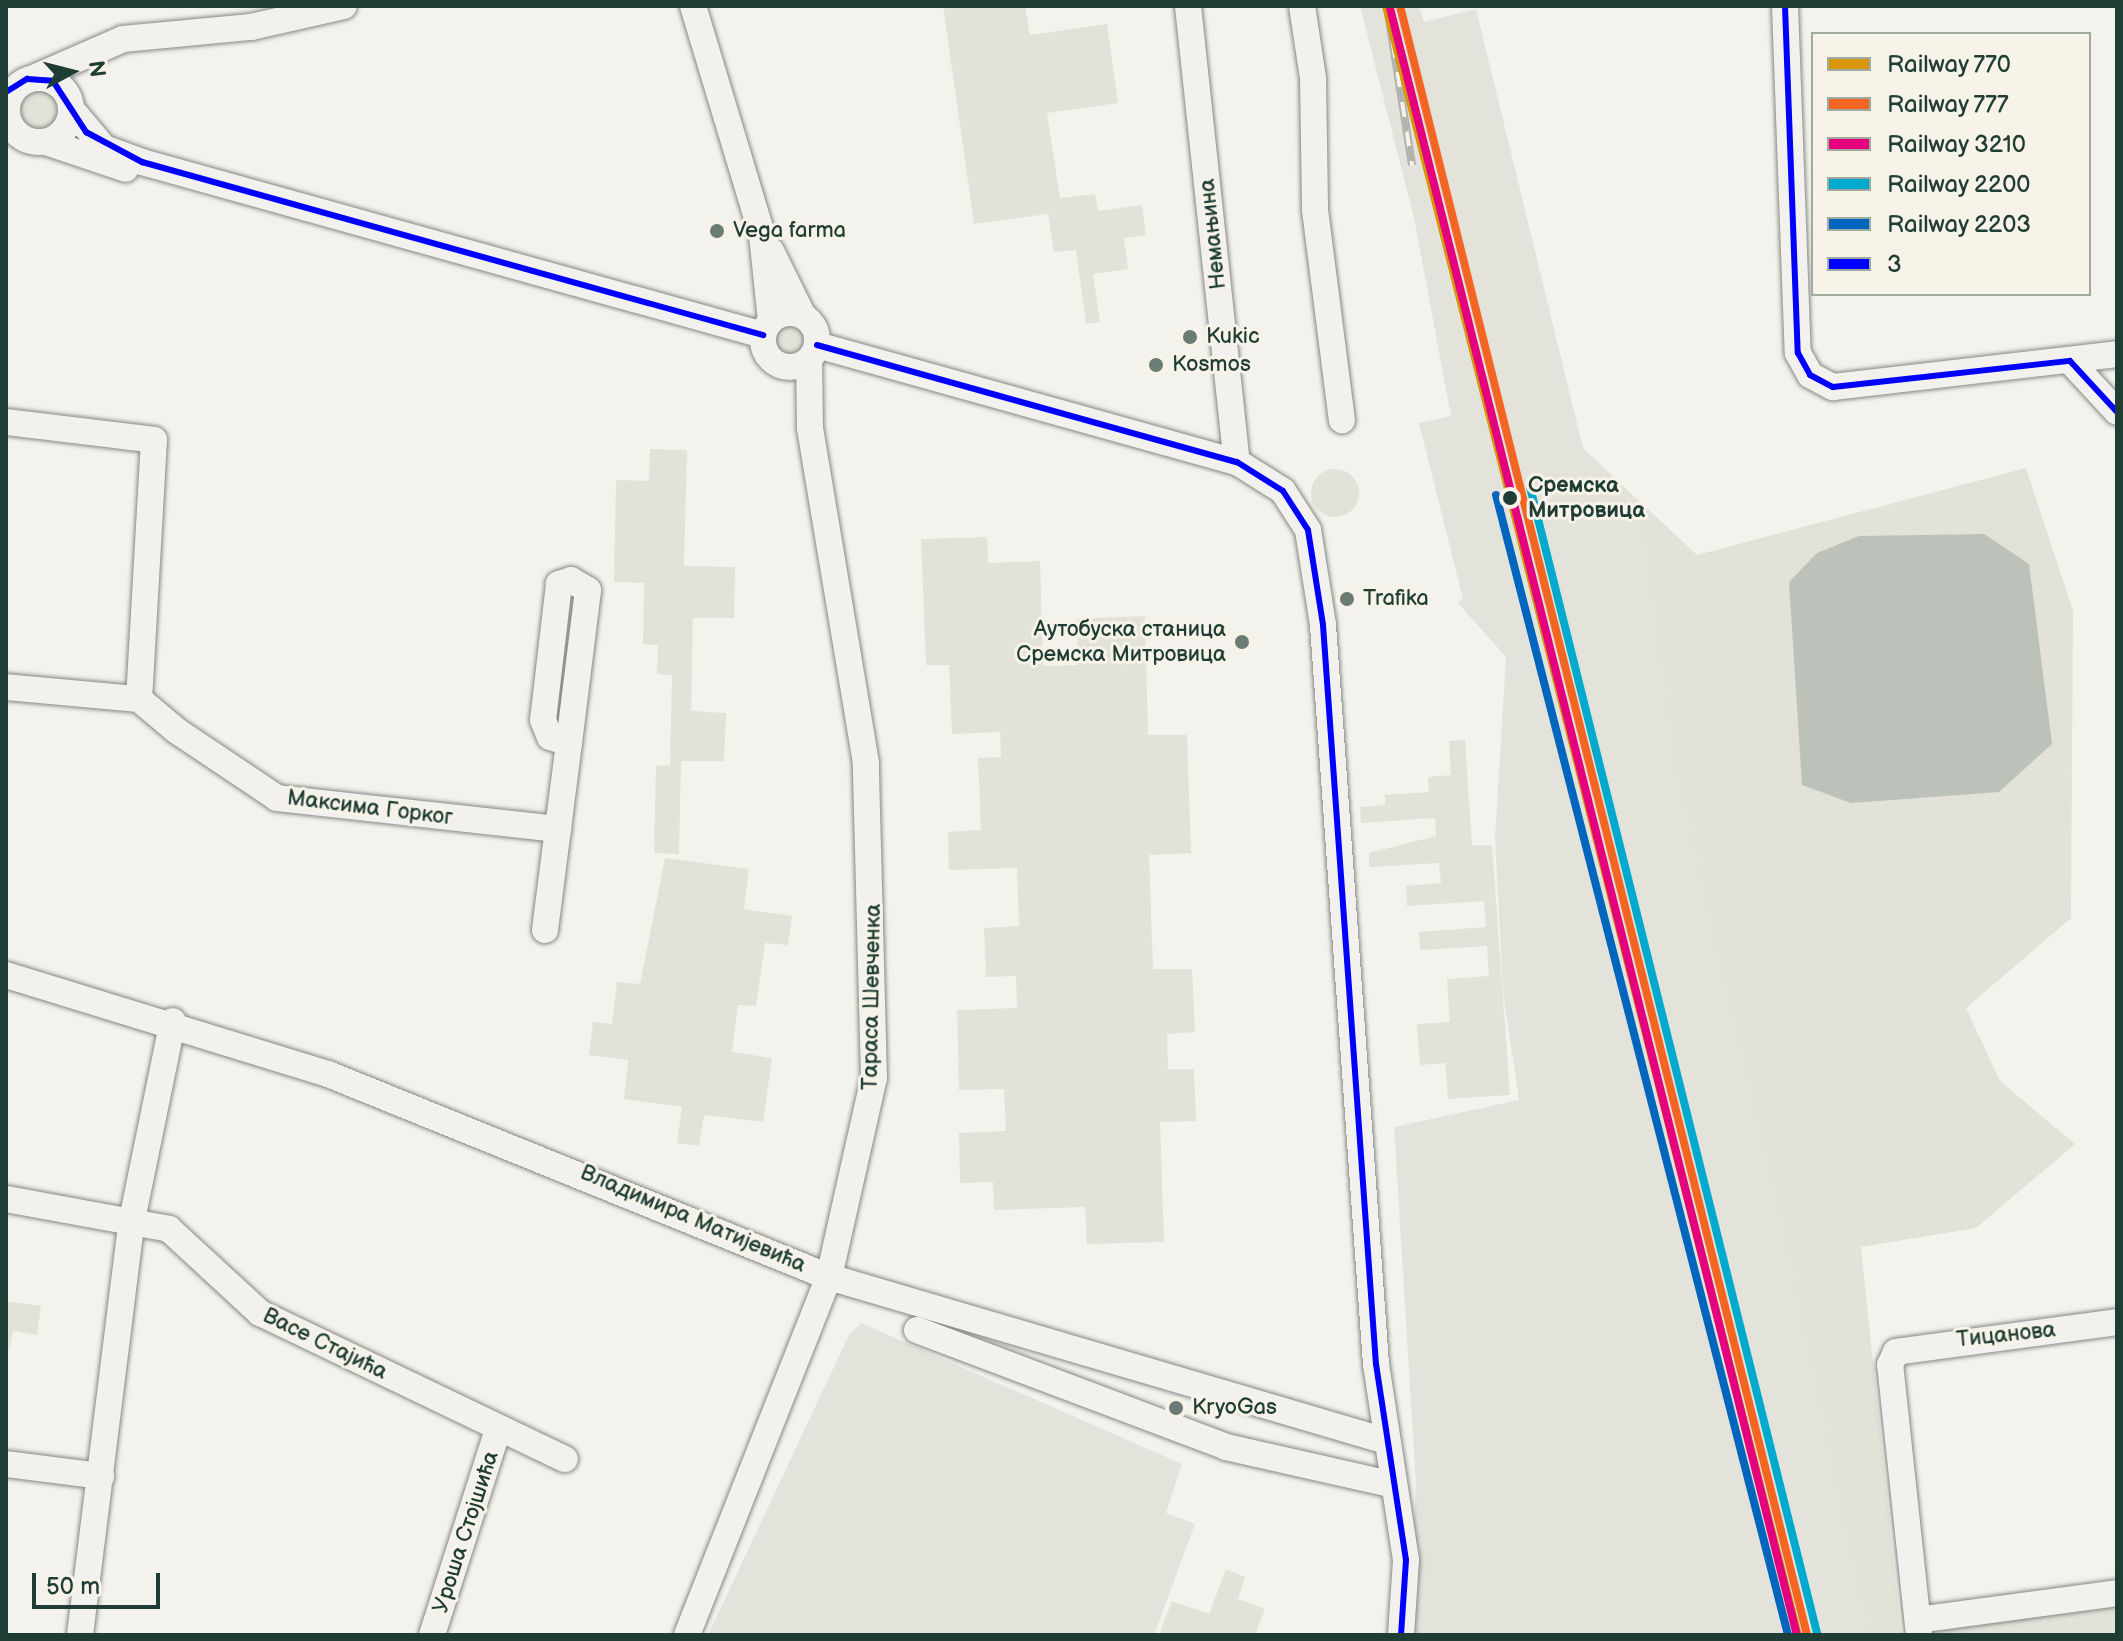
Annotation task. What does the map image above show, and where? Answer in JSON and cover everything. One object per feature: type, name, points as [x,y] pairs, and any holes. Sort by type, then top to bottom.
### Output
[{"type":"street","points":[[161,168],[96,163],[46,142],[28,141],[8,123],[18,86],[106,43],[344,6]]},
{"type":"street","name":"Немањина","points":[[1188,6],[1237,462]]},
{"type":"street","points":[[1302,6],[1313,78],[1315,210],[1342,420]]},
{"type":"street","points":[[1785,6],[1798,353],[1810,375],[1833,387],[2117,354]]},
{"type":"street","points":[[695,8],[762,235],[803,316],[813,353]]},
{"type":"street","points":[[46,142],[61,133],[79,76],[95,64],[165,36]]},
{"type":"street","points":[[18,86],[53,81],[104,148],[161,168],[767,328],[803,316]]},
{"type":"street","name":"Тараса Шевченка","points":[[762,235],[767,328],[777,364],[810,428]]},
{"type":"street","points":[[777,364],[813,353],[1237,462],[1283,491],[1308,530],[1323,625],[1386,1441],[1406,1560],[1401,1635]]},
{"type":"street","name":"Тараса Шевченка","points":[[687,1635],[829,1277],[874,1078],[874,910],[866,763],[810,428],[813,353]]},
{"type":"street","points":[[2070,361],[2113,398]]},
{"type":"street","points":[[6,422],[154,440],[139,699],[6,687]]},
{"type":"street","points":[[545,930],[569,743],[588,590],[571,580],[559,584],[543,720],[550,737],[569,743]]},
{"type":"street","name":"Максима Горког","points":[[139,699],[277,798],[558,829]]},
{"type":"street","name":"Владимира Матијевића","points":[[6,975],[173,1021],[518,1146],[829,1277],[1386,1441]]},
{"type":"street","points":[[80,1635],[132,1220],[173,1021]]},
{"type":"street","name":"Васе Стајића","points":[[6,1199],[132,1220],[184,1239],[260,1313],[565,1459]]},
{"type":"street","name":"Тицанова","points":[[1918,1628],[1890,1365],[1896,1352],[2117,1322]]},
{"type":"street","points":[[917,1330],[1226,1447],[1394,1485]]},
{"type":"street","name":"Уроша Стојшића","points":[[432,1635],[498,1429]]},
{"type":"street","points":[[6,1464],[101,1476]]},
{"type":"street","points":[[1918,1628],[2117,1593]]},
{"type":"shaded area","points":[[943,6],[1025,6],[1030,35],[1107,24],[1118,103],[1047,113],[1060,198],[1095,194],[1098,211],[1142,205],[1146,235],[1124,238],[1128,269],[1093,274],[1100,322],[1086,324],[1076,250],[1054,252],[1048,214],[974,224]]},
{"type":"shaded area","points":[[1360,6],[1419,6],[1424,22],[1476,9],[1583,448],[1638,500],[1674,768],[1780,1220],[1867,1635],[1408,1635],[1416,1485],[1394,1127],[1519,1100],[1503,992],[1495,838],[1506,657],[1457,602],[1463,599],[1419,423],[1451,416],[1414,218]]},
{"type":"shaded area","points":[[39,89],[54,95],[60,110],[54,125],[39,131],[24,125],[18,110],[24,95]]},
{"type":"shaded area","points":[[790,325],[801,330],[806,341],[801,352],[790,357],[779,352],[774,341],[779,330]]},
{"type":"shaded area","points":[[650,449],[687,450],[684,566],[735,567],[734,618],[693,618],[691,711],[726,713],[724,761],[681,761],[679,854],[654,853],[656,766],[670,765],[672,675],[657,674],[658,645],[643,644],[644,583],[614,582],[616,480],[649,481]]},
{"type":"shaded area","points":[[2026,468],[2073,611],[2071,918],[1966,1008],[2000,1081],[2075,1144],[1976,1228],[1861,1247],[1901,1635],[1867,1635],[1780,1220],[1674,768],[1638,500],[1697,555]]},
{"type":"shaded area","points":[[1335,469],[1352,476],[1359,493],[1352,510],[1335,517],[1318,510],[1311,493],[1318,476]]},
{"type":"shaded area","points":[[1984,534],[2029,564],[2052,744],[1999,792],[1851,803],[1802,785],[1789,582],[1817,553],[1859,536]]},
{"type":"shaded area","points":[[987,537],[988,563],[1040,561],[1043,666],[1078,665],[1077,619],[1145,616],[1148,735],[1187,735],[1191,853],[1149,855],[1153,969],[1192,969],[1195,1032],[1167,1034],[1168,1069],[1194,1069],[1196,1121],[1160,1122],[1164,1242],[1087,1244],[1085,1207],[994,1210],[993,1182],[960,1183],[959,1133],[1006,1131],[1004,1089],[959,1090],[957,1010],[1017,1008],[1016,976],[986,977],[984,928],[1019,926],[1017,868],[949,870],[948,832],[981,830],[978,758],[1001,757],[1000,732],[952,734],[949,665],[926,665],[921,539]]},
{"type":"shaded area","points":[[1465,740],[1472,845],[1492,845],[1510,1095],[1448,1099],[1445,1063],[1420,1065],[1417,1024],[1450,1022],[1447,979],[1489,976],[1487,946],[1420,950],[1419,932],[1486,927],[1484,901],[1407,906],[1406,886],[1441,883],[1439,863],[1369,867],[1369,853],[1436,836],[1435,818],[1361,823],[1360,807],[1385,805],[1385,795],[1429,792],[1428,777],[1451,775],[1449,741]]},
{"type":"shaded area","points":[[665,858],[749,869],[744,909],[792,916],[788,945],[765,943],[756,1006],[738,1005],[732,1052],[772,1058],[763,1122],[704,1115],[699,1146],[677,1143],[682,1107],[624,1099],[628,1060],[589,1055],[593,1022],[612,1024],[617,982],[640,984]]},
{"type":"shaded area","points":[[6,1301],[41,1306],[37,1335],[13,1331],[9,1353]]},
{"type":"shaded area","points":[[861,1323],[1182,1464],[1166,1513],[1195,1524],[1154,1635],[708,1635],[849,1335]]},
{"type":"shaded area","points":[[1226,1569],[1245,1577],[1238,1599],[1265,1609],[1255,1635],[1159,1635],[1172,1601],[1209,1614]]},
{"type":"shaded area","points":[[2117,1599],[2117,1635],[1926,1635],[1924,1619]]},
{"type":"railway","points":[[1388,13],[1412,165]]},
{"type":"rail line","name":"770","points":[[1386,6],[1798,1635]]},
{"type":"rail line","name":"777","points":[[1400,6],[1807,1635]]},
{"type":"rail line","name":"3210","points":[[1390,8],[1797,1635]]},
{"type":"rail line","name":"2200","points":[[1530,487],[1817,1633]]},
{"type":"rail line","name":"2203","points":[[1496,495],[1788,1635]]},
{"type":"transit line","name":"3","points":[[1785,6],[1798,353],[1810,375],[1833,387],[2070,361]]},
{"type":"transit line","name":"3","points":[[6,92],[27,79],[53,81],[86,132],[142,162],[763,335]]},
{"type":"transit line","name":"3","points":[[817,345],[1237,462],[1283,491],[1308,530],[1323,625],[1376,1364],[1406,1560],[1401,1635]]},
{"type":"transit line","name":"3","points":[[2070,361],[2117,412]]},
{"type":"place","name":"Vega farma","points":[[717,231]]},
{"type":"place","name":"Kukic","points":[[1190,337]]},
{"type":"place","name":"Kosmos","points":[[1156,365]]},
{"type":"place","name":"Сремска Митровица","points":[[1510,498]]},
{"type":"place","name":"Trafika","points":[[1347,599]]},
{"type":"place","name":"Аутобуска станица Сремска Митровица","points":[[1242,642]]},
{"type":"place","name":"KryoGas","points":[[1176,1408]]}]
